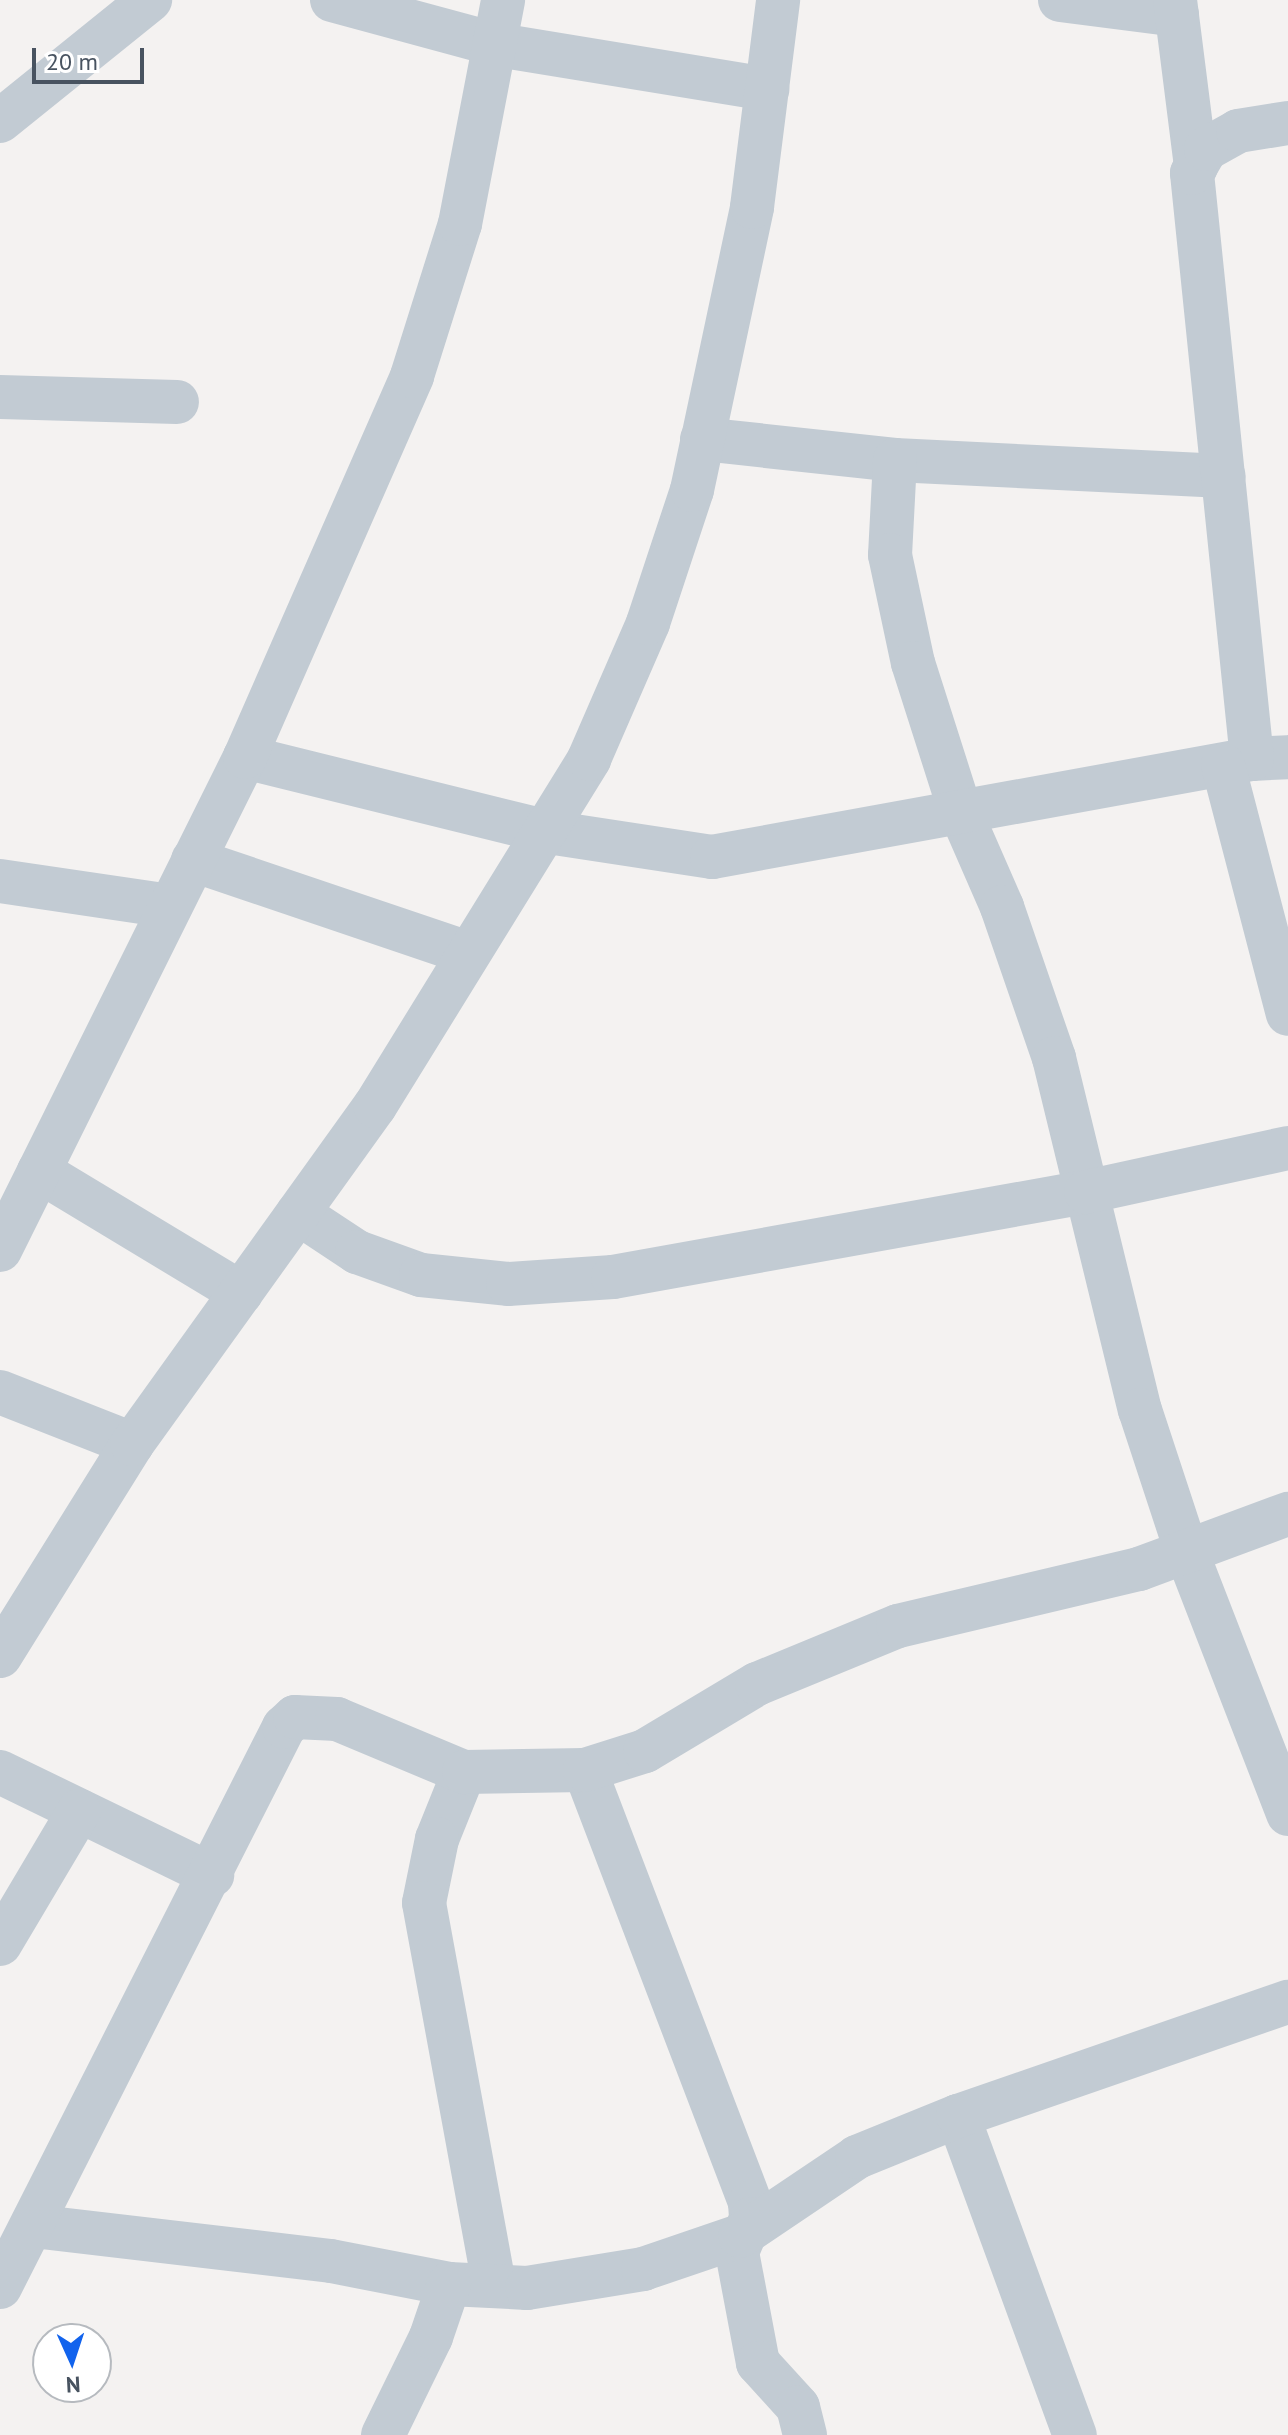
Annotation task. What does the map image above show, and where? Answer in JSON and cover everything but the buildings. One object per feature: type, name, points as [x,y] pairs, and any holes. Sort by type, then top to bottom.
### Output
[{"type":"street","points":[[0,121],[150,0]]},
{"type":"street","points":[[332,0],[498,45],[767,89]]},
{"type":"street","points":[[0,1250],[245,757],[412,376],[460,224],[498,45],[503,0]]},
{"type":"street","points":[[0,1656],[132,1444],[375,1106],[467,953],[548,832],[589,759],[648,623],[692,490],[752,207],[778,0]]},
{"type":"street","points":[[1060,0],[1176,7],[1196,167],[1254,760],[1288,1014]]},
{"type":"street","points":[[1196,167],[1206,149],[1238,131],[1288,123]]},
{"type":"street","points":[[0,397],[177,402]]},
{"type":"street","points":[[702,439],[895,460],[1224,476]]},
{"type":"street","points":[[895,460],[890,555],[913,663],[961,813],[1002,907],[1054,1058],[1140,1410],[1187,1553],[1284,1789]]},
{"type":"street","points":[[245,757],[548,832],[712,857],[1254,760]]},
{"type":"street","points":[[193,860],[467,953]]},
{"type":"street","points":[[0,881],[170,906]]},
{"type":"street","points":[[298,1213],[357,1252],[421,1275],[508,1284],[613,1277],[1086,1192],[1288,1148]]},
{"type":"street","points":[[39,1171],[241,1293]]},
{"type":"street","points":[[0,1392],[132,1444]]},
{"type":"street","points":[[4,2273],[33,2226],[284,1727],[295,1717],[337,1719],[398,1742],[437,1765],[464,1772],[585,1770],[645,1751],[757,1684],[898,1626],[1187,1553],[1288,1514]]},
{"type":"street","points":[[585,1770],[750,2203],[751,2219],[740,2236],[737,2252],[758,2363],[798,2407],[805,2435]]},
{"type":"street","points":[[0,1772],[212,1875]]},
{"type":"street","points":[[464,1772],[437,1839],[424,1903],[494,2286]]},
{"type":"street","points":[[0,1944],[79,1811]]},
{"type":"street","points":[[33,2226],[331,2261],[449,2284],[527,2288],[643,2269],[740,2236],[857,2157],[958,2116],[1288,2002]]},
{"type":"street","points":[[958,2116],[1075,2435]]},
{"type":"street","points":[[383,2435],[431,2337],[449,2284]]}]
